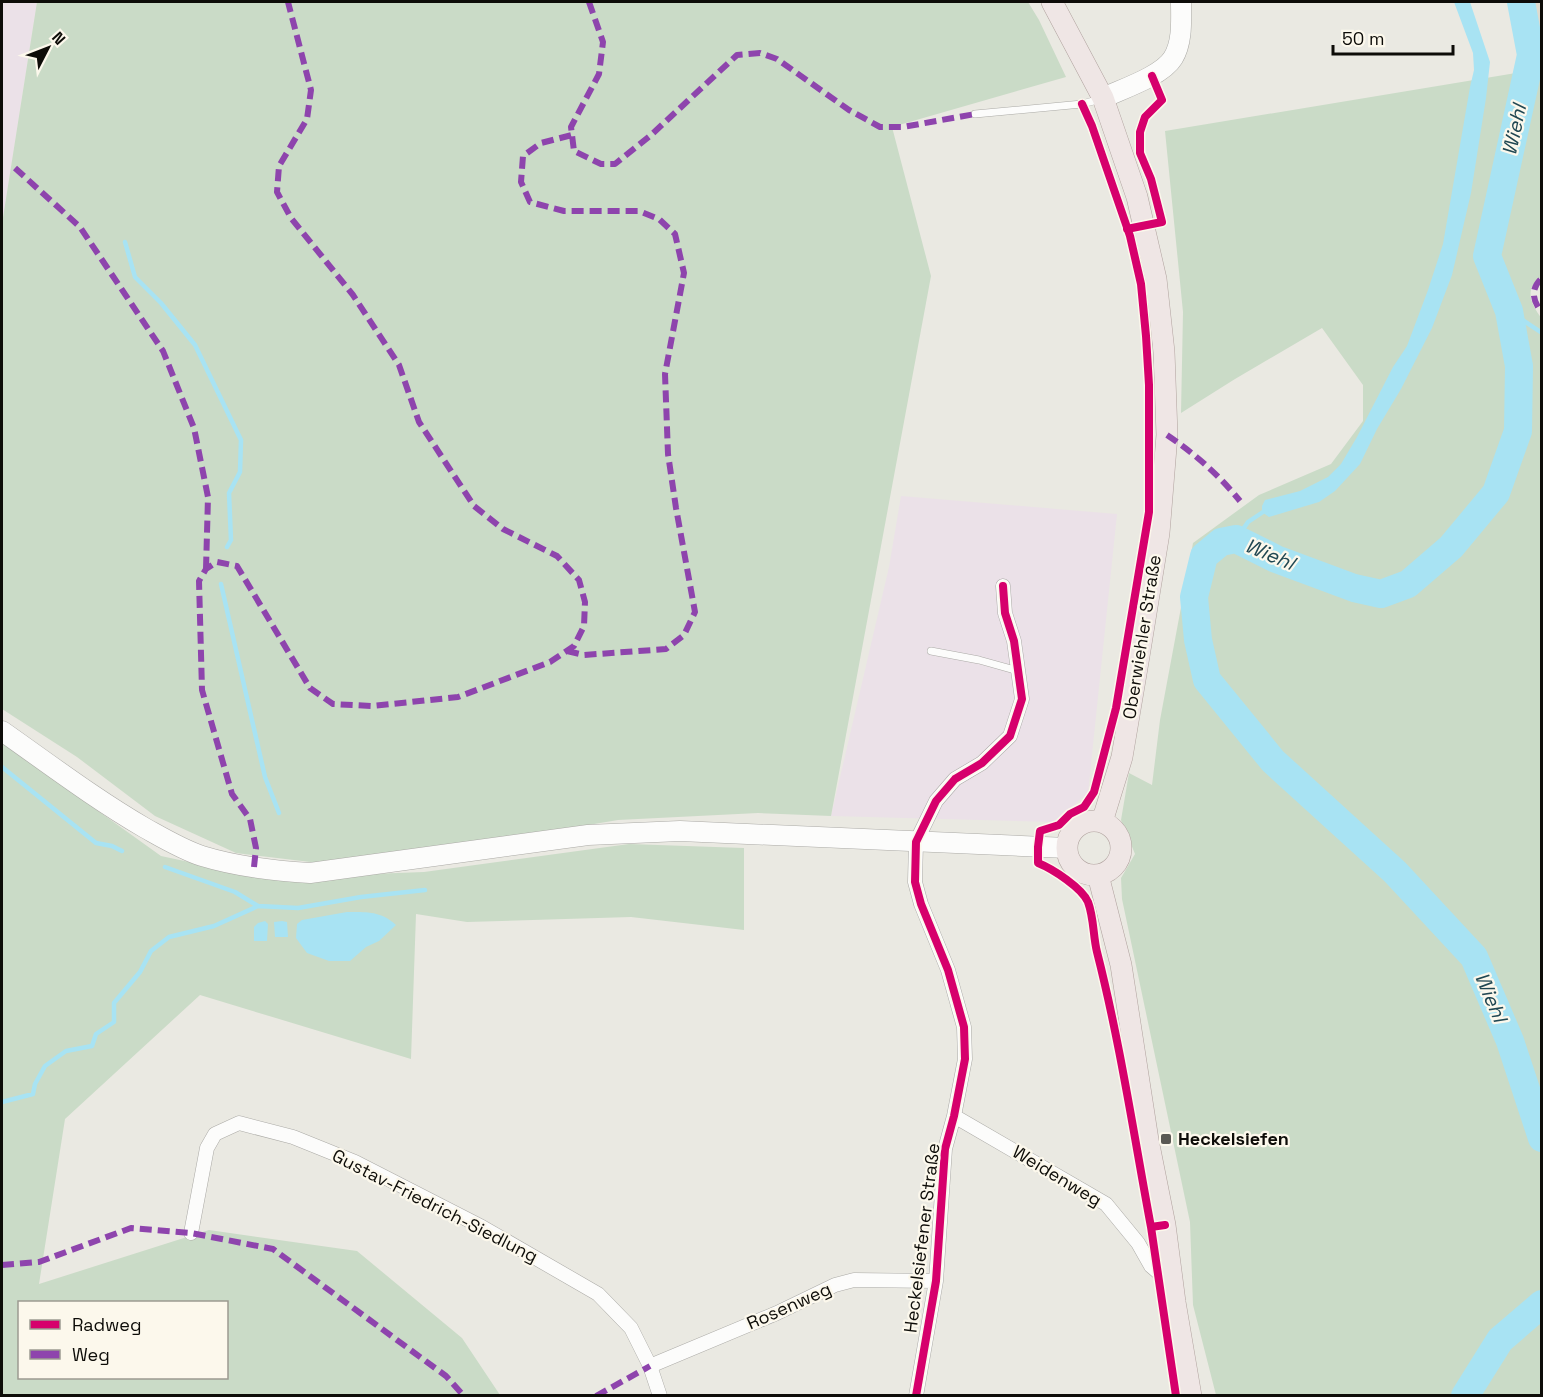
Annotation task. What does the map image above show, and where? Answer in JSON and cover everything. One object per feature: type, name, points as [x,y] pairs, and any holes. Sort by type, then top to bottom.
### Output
[{"type":"main road","name":"Oberwiehler Straße","points":[[1052,2],[1103,98],[1137,197],[1156,279],[1164,352],[1167,435],[1159,533],[1122,757],[1102,822]]},
{"type":"main road","points":[[1103,98],[1158,73],[1173,59],[1181,33],[1181,2]]},
{"type":"main road","points":[[2,731],[112,808],[165,839],[200,856],[279,871],[310,873],[588,835],[680,831],[1067,848]]},
{"type":"main road","points":[[1093,821],[1102,822],[1116,833],[1121,850],[1114,866],[1107,872],[1090,875],[1074,867],[1069,860],[1067,842],[1076,827],[1093,821]]},
{"type":"main road","points":[[1098,875],[1120,965],[1148,1140],[1165,1225],[1191,1395]]},
{"type":"street","points":[[916,842],[936,801],[955,779],[982,763],[1010,736],[1022,699],[1014,641],[1005,613],[1003,586]]},
{"type":"street","name":"Heckelsiefener Straße","points":[[916,842],[915,882],[921,904],[948,970],[964,1027],[965,1059],[945,1149],[936,1281],[916,1395]]},
{"type":"street","name":"Weidenweg","points":[[954,1116],[1106,1204],[1138,1243],[1151,1266],[1158,1272],[1171,1271]]},
{"type":"street","name":"Gustav-Friedrich-Siedlung","points":[[191,1233],[207,1148],[215,1134],[239,1123],[293,1137],[355,1162],[482,1227],[598,1293],[631,1328],[650,1366],[660,1395]]},
{"type":"street","name":"Rosenweg","points":[[650,1366],[835,1286],[854,1280],[936,1281]]},
{"type":"lane","points":[[975,114],[1082,104],[1103,98]]},
{"type":"lane","points":[[931,651],[980,660],[1018,671]]},
{"type":"shaded area","points":[[2,2],[37,2],[2,224]]},
{"type":"shaded area","points":[[1535,2],[1541,2],[1541,48]]},
{"type":"shaded area","points":[[901,496],[1117,514],[1088,793],[1053,822],[831,816],[889,567]]},
{"type":"green space","points":[[37,2],[1028,2],[1066,77],[892,127],[931,276],[831,816],[758,813],[618,820],[344,866],[236,853],[155,816],[77,757],[2,709],[2,224]]},
{"type":"green space","points":[[1508,2],[1535,2],[1542,48],[1542,276],[1532,286],[1531,291],[1532,302],[1542,319],[1541,1395],[1216,1395],[1193,1305],[1190,1222],[1122,899],[1121,878],[1135,854],[1121,820],[1129,773],[1152,785],[1160,720],[1193,543],[1259,495],[1331,464],[1363,421],[1363,385],[1322,328],[1181,413],[1183,312],[1165,131],[1522,72]]},
{"type":"green space","points":[[2,742],[161,856],[264,878],[424,872],[629,844],[744,848],[744,930],[631,917],[467,922],[416,914],[411,1059],[200,995],[65,1119],[39,1284],[209,1230],[357,1251],[462,1338],[500,1395],[2,1395]]},
{"type":"water","points":[[1454,2],[1470,2],[1490,62],[1471,193],[1452,275],[1432,328],[1360,464],[1335,491],[1319,502],[1269,517],[1262,512],[1265,500],[1300,491],[1328,477],[1341,464],[1393,367],[1407,346],[1428,290],[1443,244],[1474,70],[1473,53]]},
{"type":"water","points":[[347,912],[367,912],[379,915],[396,925],[379,941],[366,947],[350,961],[329,961],[307,953],[296,938],[297,924],[302,920]]},
{"type":"water","points":[[265,921],[268,924],[267,941],[254,941],[254,927]]},
{"type":"water","points":[[274,922],[287,922],[288,937],[275,937]]},
{"type":"waterway","name":"Wiehl","points":[[1521,2],[1531,55],[1487,256],[1509,311],[1519,366],[1518,431],[1496,493],[1451,547],[1408,584],[1381,594],[1354,588],[1276,559],[1236,539],[1221,542],[1204,556],[1194,597],[1198,640],[1207,680],[1273,761],[1395,872],[1474,957],[1510,1041],[1542,1138]]},
{"type":"waterway","points":[[125,242],[135,277],[161,303],[195,345],[241,440],[240,472],[229,493],[231,540],[227,547]]},
{"type":"waterway","points":[[1509,311],[1542,333]]},
{"type":"waterway","points":[[1236,539],[1248,522],[1266,510]]},
{"type":"waterway","points":[[221,584],[265,777],[279,813]]},
{"type":"waterway","points":[[2,767],[96,843],[112,846],[122,851]]},
{"type":"waterway","points":[[165,867],[235,892],[258,906]]},
{"type":"waterway","points":[[2,1102],[33,1094],[35,1084],[45,1066],[66,1051],[92,1046],[96,1034],[114,1022],[114,1003],[140,972],[151,951],[169,937],[214,926],[258,906],[298,908],[361,897],[425,890]]},
{"type":"waterway","name":"Wiehl","points":[[1465,1396],[1500,1340],[1542,1304]]},
{"type":"marked path","points":[[254,867],[256,848],[250,819],[232,794],[202,690],[199,581],[206,569],[217,562],[237,566],[310,688],[333,704],[372,706],[458,697],[550,662],[574,646],[584,626],[585,602],[579,580],[557,556],[503,529],[474,506],[419,422],[399,365],[353,295],[291,218],[277,192],[279,166],[307,119],[311,90],[288,2]]},
{"type":"marked path","points":[[589,2],[603,42],[599,74],[571,127],[574,151],[601,164],[615,164],[650,136],[737,55],[760,53],[777,59],[849,110],[880,127],[903,127],[975,114]]},
{"type":"marked path","points":[[567,651],[584,655],[666,649],[684,635],[695,612],[668,454],[665,374],[684,273],[675,234],[659,219],[639,211],[564,211],[530,202],[521,182],[523,156],[541,143],[572,135]]},
{"type":"marked path","points":[[15,168],[80,227],[163,351],[194,428],[208,497],[206,569]]},
{"type":"marked path","points":[[1538,307],[1534,292],[1542,278]]},
{"type":"marked path","points":[[1167,435],[1206,465],[1240,501]]},
{"type":"marked path","points":[[2,1265],[39,1262],[131,1228],[191,1233],[273,1249],[446,1376],[464,1396]]},
{"type":"marked path","points":[[596,1396],[650,1366]]},
{"type":"cycle path","points":[[1127,229],[1162,222],[1151,179],[1140,153],[1140,132],[1145,117],[1162,100],[1152,76]]},
{"type":"cycle path","points":[[1082,104],[1092,126],[1130,236],[1141,284],[1149,385],[1149,512],[1116,708],[1094,792],[1084,807],[1070,814],[1059,825],[1040,831],[1038,863],[1066,880],[1080,891],[1088,902],[1120,1055],[1151,1227],[1165,1225]]},
{"type":"cycle path","points":[[916,1396],[936,1281],[945,1149],[965,1059],[964,1027],[948,970],[921,904],[915,882],[916,842],[936,801],[955,779],[982,763],[1010,736],[1022,699],[1014,641],[1005,613],[1003,586]]},
{"type":"cycle path","points":[[1151,1227],[1176,1396]]},
{"type":"place","name":"Heckelsiefen","points":[[1166,1139]]}]
